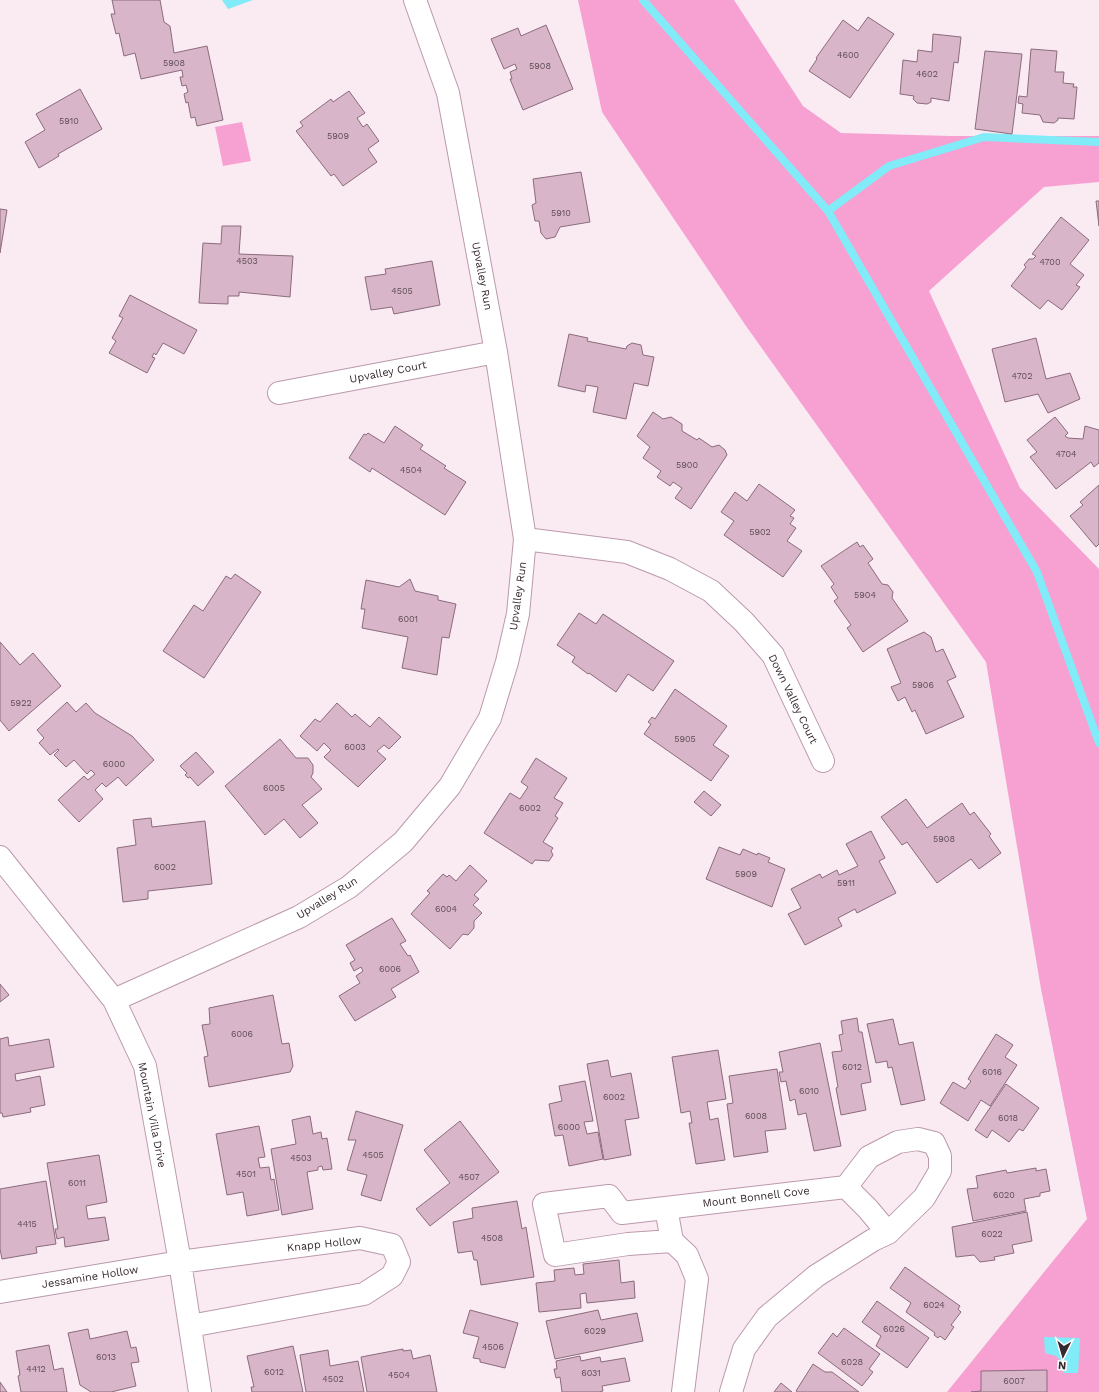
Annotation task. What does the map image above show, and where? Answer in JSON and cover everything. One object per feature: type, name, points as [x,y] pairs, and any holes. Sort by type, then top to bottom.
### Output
[{"type":"street","name":"Upvalley Run","points":[[114,1000],[299,917],[349,887],[403,842],[450,786],[490,718],[507,662],[518,614],[525,539],[496,352],[448,93],[415,0]]},
{"type":"street","name":"Upvalley Court","points":[[279,393],[496,352]]},
{"type":"street","name":"Down Valley Court","points":[[525,539],[627,552],[670,570],[711,591],[744,622],[773,655],[823,761]]},
{"type":"street","name":"Mountain Villa Drive","points":[[0,858],[114,1000],[145,1066],[180,1262],[200,1392]]},
{"type":"street","points":[[731,1392],[744,1349],[767,1317],[816,1276],[873,1240],[888,1233],[924,1198],[940,1172],[940,1156],[934,1143],[918,1140],[898,1142],[869,1157],[846,1187],[868,1209],[888,1233]]},
{"type":"street","name":"Mount Bonnell Cove","points":[[672,1241],[628,1244],[555,1255],[544,1204],[609,1196],[622,1213],[846,1187]]},
{"type":"street","points":[[666,1208],[672,1241],[687,1255],[697,1279],[683,1392]]},
{"type":"street","name":"Knapp Hollow","points":[[180,1262],[360,1238],[392,1245],[400,1262],[392,1276],[364,1294],[190,1326]]},
{"type":"street","name":"Jessamine Hollow","points":[[0,1292],[180,1262]]},
{"type":"shaded area","points":[[578,0],[734,0],[803,106],[841,133],[950,136],[1099,136],[1099,182],[1044,187],[929,291],[1020,488],[1099,569],[1099,1392],[947,1392],[1087,1219],[1041,989],[986,662],[746,326],[602,112]]},
{"type":"shaded area","points":[[242,122],[251,161],[223,166],[215,127]]},
{"type":"water","points":[[222,0],[253,0],[228,9]]},
{"type":"water","points":[[1044,1337],[1080,1338],[1078,1373],[1063,1373],[1064,1364],[1056,1356],[1045,1353]]},
{"type":"building","points":[[112,0],[160,0],[164,22],[170,26],[174,53],[207,46],[223,120],[197,126],[195,117],[191,118],[188,102],[186,103],[184,94],[188,92],[186,85],[182,86],[180,77],[183,77],[182,70],[141,79],[135,53],[124,56],[119,33],[116,34],[111,14],[115,14]]},
{"type":"building","points":[[868,17],[894,34],[850,98],[809,71],[817,59],[816,58],[843,20],[858,31]]},
{"type":"building","points":[[546,25],[573,89],[523,110],[510,79],[512,79],[510,72],[517,69],[515,64],[504,69],[491,39],[518,28],[521,36]]},
{"type":"building","points":[[933,34],[961,37],[958,63],[954,62],[949,101],[931,98],[931,102],[927,104],[917,103],[913,99],[914,96],[900,94],[903,60],[917,62],[918,50],[932,52]]},
{"type":"building","points":[[1031,49],[1057,51],[1055,72],[1064,72],[1063,83],[1074,84],[1073,87],[1077,87],[1074,119],[1058,118],[1058,120],[1054,123],[1043,122],[1040,115],[1022,113],[1023,104],[1018,103],[1019,96],[1027,97]]},
{"type":"building","points":[[985,51],[1022,54],[1012,134],[975,129]]},
{"type":"building","points":[[80,89],[102,129],[58,154],[59,156],[39,168],[25,142],[45,130],[36,114]]},
{"type":"building","points":[[349,91],[365,113],[357,118],[363,127],[367,124],[379,141],[368,149],[377,162],[343,186],[334,174],[331,176],[296,131],[303,126],[300,122],[331,99],[333,102]]},
{"type":"building","points":[[581,172],[590,222],[560,227],[555,237],[546,239],[541,233],[539,221],[535,221],[532,205],[536,203],[533,179]]},
{"type":"building","points":[[1096,201],[1099,201],[1099,226]]},
{"type":"building","points":[[0,209],[7,210],[0,253]]},
{"type":"building","points":[[1061,217],[1089,240],[1070,264],[1084,275],[1076,285],[1080,287],[1062,310],[1048,300],[1040,309],[1011,286],[1026,267],[1024,265],[1029,259],[1033,259],[1036,256],[1032,254]]},
{"type":"building","points":[[222,226],[241,226],[239,254],[293,256],[290,297],[239,292],[239,296],[228,296],[228,304],[199,303],[203,243],[221,244]]},
{"type":"building","points":[[432,261],[440,305],[394,314],[392,307],[371,310],[365,277],[386,274],[385,269]]},
{"type":"building","points":[[130,295],[197,330],[184,354],[163,343],[156,355],[154,353],[152,357],[155,358],[147,373],[109,353],[116,341],[112,338],[123,318],[119,316]]},
{"type":"building","points":[[569,334],[588,338],[587,341],[626,349],[627,346],[632,343],[641,345],[643,355],[654,357],[648,386],[634,383],[626,419],[593,412],[598,387],[586,385],[585,392],[558,386]]},
{"type":"building","points":[[1036,338],[1046,379],[1070,373],[1080,399],[1048,413],[1038,394],[1005,402],[992,349]]},
{"type":"building","points":[[653,412],[663,419],[671,417],[682,424],[682,431],[697,440],[699,438],[712,447],[719,445],[725,450],[727,455],[691,509],[675,498],[682,488],[673,482],[670,486],[657,477],[661,471],[643,458],[650,447],[637,436]]},
{"type":"building","points":[[1055,417],[1068,433],[1065,436],[1068,438],[1083,439],[1085,426],[1099,430],[1099,463],[1094,467],[1091,462],[1056,489],[1030,457],[1037,452],[1027,440]]},
{"type":"building","points":[[395,426],[423,445],[420,449],[446,466],[444,468],[466,482],[445,515],[372,468],[370,472],[349,458],[364,434],[366,435],[368,433],[384,443]]},
{"type":"building","points":[[759,484],[795,510],[790,516],[794,518],[790,524],[796,528],[787,541],[802,551],[783,577],[724,535],[734,521],[721,512],[735,492],[747,501]]},
{"type":"building","points":[[1099,485],[1099,544],[1096,547],[1070,516],[1083,505],[1080,502]]},
{"type":"building","points":[[857,542],[860,547],[863,545],[873,559],[868,563],[882,584],[888,585],[893,592],[892,598],[908,621],[863,652],[847,628],[851,625],[834,601],[838,598],[831,587],[834,584],[821,566]]},
{"type":"building","points":[[235,574],[261,592],[204,678],[163,651],[194,605],[203,611],[226,576],[231,579]]},
{"type":"building","points":[[410,579],[415,591],[438,596],[438,600],[456,604],[449,638],[442,637],[437,675],[402,668],[408,637],[362,628],[365,609],[361,609],[366,580],[399,587]]},
{"type":"building","points":[[579,613],[596,624],[603,614],[674,661],[653,691],[628,674],[616,692],[572,662],[575,657],[557,645]]},
{"type":"building","points":[[924,632],[931,637],[936,652],[943,649],[956,677],[947,681],[964,717],[926,734],[915,710],[912,712],[905,697],[898,701],[891,687],[901,683],[887,649]]},
{"type":"building","points":[[0,642],[20,665],[33,653],[61,686],[9,731],[0,720]]},
{"type":"building","points":[[675,689],[727,726],[713,745],[729,756],[711,781],[644,734],[651,724],[648,722],[652,717],[655,719]]},
{"type":"building","points":[[67,702],[76,712],[86,703],[95,713],[132,736],[154,760],[126,786],[118,777],[106,787],[102,783],[95,790],[103,799],[79,822],[58,800],[84,776],[88,780],[95,774],[91,770],[87,774],[74,760],[66,767],[54,755],[59,750],[58,749],[50,755],[39,743],[44,738],[37,730]]},
{"type":"building","points":[[337,703],[352,717],[355,714],[370,727],[379,717],[401,737],[389,749],[384,745],[377,751],[386,759],[358,787],[324,757],[331,750],[324,743],[317,751],[300,736],[315,719],[320,722]]},
{"type":"building","points":[[280,739],[296,758],[308,758],[313,765],[313,773],[311,777],[322,789],[302,805],[318,823],[300,838],[284,819],[265,835],[225,786]]},
{"type":"building","points":[[196,752],[214,772],[198,786],[190,777],[188,778],[185,775],[187,773],[180,766]]},
{"type":"building","points":[[536,758],[567,778],[554,798],[563,803],[555,816],[558,818],[543,842],[553,848],[551,851],[553,855],[549,861],[535,860],[532,864],[484,833],[510,793],[520,799],[528,787],[521,782]]},
{"type":"building","points":[[704,791],[721,805],[711,816],[694,802]]},
{"type":"building","points":[[906,799],[927,828],[962,803],[970,815],[974,812],[991,834],[989,836],[1001,853],[979,869],[971,859],[937,883],[907,842],[902,845],[881,817]]},
{"type":"building","points":[[151,818],[152,827],[205,821],[212,884],[148,891],[148,899],[123,902],[117,848],[136,845],[133,820]]},
{"type":"building","points":[[871,831],[885,858],[879,861],[896,893],[857,913],[855,909],[838,918],[842,926],[805,945],[788,914],[801,908],[791,889],[820,874],[822,878],[837,870],[839,875],[858,866],[846,844]]},
{"type":"building","points":[[719,847],[740,855],[743,849],[757,855],[758,853],[770,858],[768,862],[785,869],[772,907],[706,879]]},
{"type":"building","points":[[470,865],[487,881],[474,895],[479,899],[473,905],[482,913],[474,921],[474,928],[468,935],[463,934],[450,949],[411,914],[430,893],[427,891],[443,874],[447,877],[449,875],[456,881]]},
{"type":"building","points":[[392,918],[406,941],[400,944],[408,956],[410,955],[419,972],[391,989],[396,997],[355,1021],[339,996],[360,983],[356,976],[363,971],[361,967],[354,971],[350,963],[355,960],[346,945]]},
{"type":"building","points":[[0,984],[9,995],[0,1002]]},
{"type":"building","points":[[273,995],[282,1044],[289,1043],[293,1066],[290,1072],[209,1087],[204,1057],[208,1056],[202,1025],[210,1024],[209,1008]]},
{"type":"building","points":[[857,1018],[859,1032],[862,1032],[871,1082],[861,1084],[866,1110],[841,1115],[832,1052],[842,1051],[839,1035],[843,1034],[841,1021]]},
{"type":"building","points":[[893,1019],[899,1045],[913,1042],[925,1100],[901,1105],[892,1067],[888,1068],[887,1061],[876,1063],[867,1024]]},
{"type":"building","points":[[996,1034],[1013,1045],[1005,1057],[1017,1065],[990,1106],[981,1100],[968,1121],[940,1103],[953,1082],[965,1089],[971,1081],[968,1079]]},
{"type":"building","points":[[8,1037],[9,1046],[49,1039],[54,1067],[15,1074],[16,1081],[40,1076],[45,1105],[30,1108],[31,1112],[3,1117],[2,1113],[0,1113],[0,1039]]},
{"type":"building","points":[[820,1043],[841,1146],[814,1151],[806,1113],[798,1115],[795,1099],[790,1101],[786,1081],[781,1082],[779,1072],[783,1072],[779,1052]]},
{"type":"building","points":[[718,1050],[726,1099],[707,1102],[710,1120],[718,1118],[725,1160],[696,1164],[689,1123],[692,1123],[690,1111],[681,1113],[672,1057]]},
{"type":"building","points":[[608,1060],[611,1077],[631,1073],[639,1118],[625,1120],[631,1155],[604,1160],[587,1064]]},
{"type":"building","points":[[777,1069],[786,1129],[765,1131],[768,1152],[734,1157],[727,1104],[733,1103],[729,1076]]},
{"type":"building","points":[[585,1081],[593,1121],[584,1122],[587,1134],[598,1132],[603,1159],[569,1166],[563,1135],[555,1136],[549,1104],[562,1101],[559,1086]]},
{"type":"building","points":[[1006,1084],[1039,1108],[1023,1131],[1019,1129],[1009,1142],[992,1130],[987,1138],[975,1130]]},
{"type":"building","points":[[356,1111],[403,1125],[381,1201],[361,1195],[367,1175],[347,1170],[356,1140],[348,1140]]},
{"type":"building","points":[[310,1116],[313,1134],[321,1132],[322,1139],[327,1138],[332,1169],[323,1170],[322,1166],[318,1167],[318,1170],[307,1172],[313,1209],[282,1215],[271,1149],[296,1144],[292,1120]]},
{"type":"building","points":[[460,1121],[499,1172],[430,1226],[416,1209],[450,1183],[424,1150]]},
{"type":"building","points":[[259,1126],[265,1157],[258,1158],[260,1168],[269,1167],[271,1180],[274,1179],[279,1210],[247,1216],[243,1192],[227,1195],[216,1134]]},
{"type":"building","points":[[99,1155],[107,1202],[86,1206],[88,1219],[105,1217],[109,1240],[65,1247],[64,1237],[57,1239],[55,1229],[58,1229],[47,1163]]},
{"type":"building","points":[[1036,1168],[1036,1171],[1046,1169],[1050,1191],[1040,1193],[1040,1196],[1024,1199],[1026,1211],[973,1221],[967,1189],[978,1188],[976,1176],[1006,1170],[1007,1173]]},
{"type":"building","points":[[46,1181],[56,1244],[36,1247],[37,1253],[2,1259],[0,1249],[0,1189]]},
{"type":"building","points":[[517,1201],[522,1229],[526,1227],[534,1277],[481,1285],[477,1260],[474,1260],[472,1251],[458,1253],[453,1222],[473,1218],[472,1208]]},
{"type":"building","points":[[1027,1212],[1032,1241],[1012,1245],[1014,1253],[994,1257],[995,1260],[980,1262],[974,1255],[956,1257],[952,1227]]},
{"type":"building","points":[[619,1260],[621,1283],[634,1281],[635,1298],[587,1303],[586,1293],[580,1294],[581,1308],[539,1312],[536,1283],[555,1281],[554,1270],[574,1268],[575,1275],[584,1274],[583,1264]]},
{"type":"building","points":[[905,1267],[960,1306],[958,1309],[961,1312],[951,1325],[954,1327],[945,1340],[940,1336],[938,1338],[934,1335],[935,1333],[906,1312],[911,1303],[890,1288]]},
{"type":"building","points":[[877,1301],[929,1338],[907,1368],[876,1346],[881,1336],[862,1322]]},
{"type":"building","points":[[470,1310],[518,1323],[505,1368],[480,1362],[480,1359],[473,1358],[479,1337],[463,1333]]},
{"type":"building","points":[[598,1310],[601,1320],[637,1313],[643,1341],[555,1359],[546,1321]]},
{"type":"building","points":[[844,1328],[880,1354],[869,1369],[873,1372],[862,1386],[818,1353],[833,1333],[837,1337]]},
{"type":"building","points":[[88,1329],[90,1339],[127,1331],[131,1348],[136,1347],[139,1362],[131,1363],[136,1386],[111,1392],[91,1392],[80,1385],[68,1333]]},
{"type":"building","points":[[49,1345],[54,1370],[63,1368],[67,1392],[21,1392],[16,1351]]},
{"type":"building","points":[[293,1346],[303,1392],[252,1392],[251,1387],[254,1387],[247,1356]]},
{"type":"building","points":[[403,1349],[403,1351],[411,1350],[413,1359],[430,1355],[437,1392],[367,1392],[361,1357]]},
{"type":"building","points":[[328,1350],[330,1366],[358,1361],[364,1392],[306,1392],[300,1355]]},
{"type":"building","points":[[580,1356],[581,1361],[600,1357],[601,1362],[625,1358],[630,1381],[602,1386],[603,1391],[599,1392],[562,1392],[560,1377],[556,1378],[554,1369],[557,1369],[556,1361]]},
{"type":"building","points":[[813,1364],[825,1372],[832,1372],[859,1392],[796,1391]]},
{"type":"building","points":[[1047,1370],[1047,1392],[971,1392],[981,1391],[981,1371]]},
{"type":"building","points":[[0,1382],[7,1392],[0,1392]]},
{"type":"building","points":[[781,1383],[792,1392],[774,1392]]},
{"type":"waterway","points":[[643,0],[828,211],[1037,572],[1099,743]]},
{"type":"waterway","points":[[828,211],[889,166],[984,137],[1099,142]]}]
